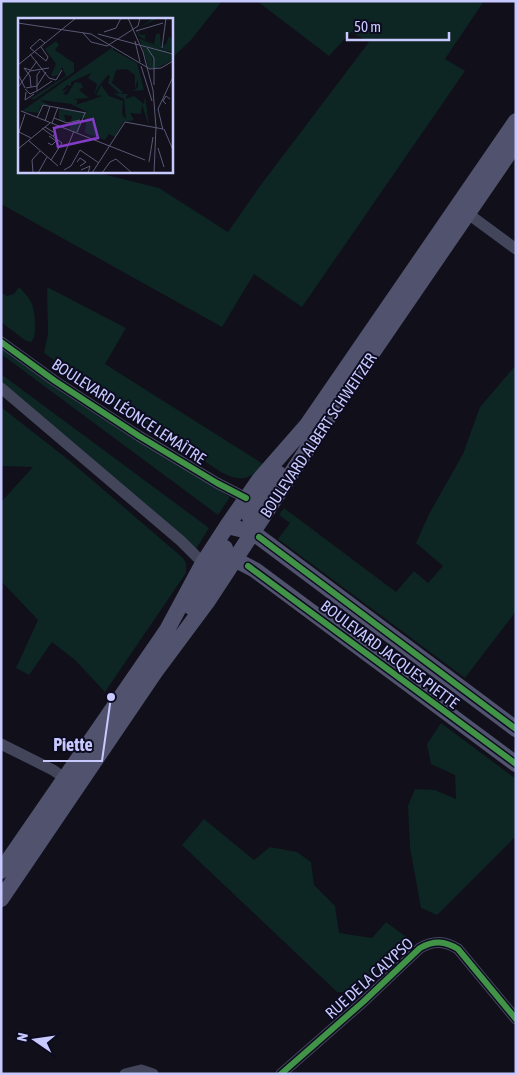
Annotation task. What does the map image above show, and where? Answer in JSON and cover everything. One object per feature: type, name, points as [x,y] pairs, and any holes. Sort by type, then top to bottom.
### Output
[{"type":"main road","name":"BOULEVARD ALBERT SCHWEITZER","points":[[1,871],[71,783],[167,656],[172,641],[243,520],[331,413],[463,210],[516,121]]},
{"type":"main road","name":"BOULEVARD ALBERT SCHWEITZER","points":[[1,899],[166,630],[218,561],[243,520],[260,480],[307,425],[463,210],[516,143]]},
{"type":"main road","name":"BOULEVARD JACQUES PIETTE","points":[[243,520],[516,729]]},
{"type":"main road","name":"BOULEVARD JACQUES PIETTE","points":[[218,561],[255,570],[516,764]]},
{"type":"street","points":[[463,210],[516,249]]},
{"type":"street","name":"BOULEVARD LÉONCE LEMAÎTRE","points":[[1,342],[55,381],[139,436],[217,483],[243,520]]},
{"type":"street","points":[[1,388],[138,504],[218,561]]},
{"type":"street","points":[[1,744],[53,770],[71,783]]},
{"type":"street","name":"RUE DE LA CALYPSO","points":[[281,1074],[363,1002],[420,948],[429,943],[449,944],[458,949],[516,1019]]},
{"type":"street","points":[[125,1074],[141,1070],[154,1074]]},
{"type":"green space","points":[[1,1],[222,1],[191,40],[172,58],[172,18],[18,18],[18,172],[95,172],[159,188],[228,232],[260,186],[369,42],[351,32],[329,56],[257,1],[484,1],[445,59],[465,71],[302,307],[254,274],[222,327],[1,204]]},
{"type":"green space","points":[[19,287],[27,296],[34,309],[35,333],[31,342],[26,341],[1,322],[1,292],[7,296],[14,294]]},
{"type":"green space","points":[[47,287],[126,328],[105,364],[263,464],[258,470],[249,477],[244,478],[234,477],[221,472],[108,399],[44,353],[48,334]]},
{"type":"green space","points":[[1,347],[61,390],[230,497],[218,515],[1,354]]},
{"type":"green space","points":[[516,365],[516,611],[465,678],[278,539],[290,523],[279,515],[284,508],[396,592],[414,571],[428,583],[443,566],[416,543],[429,514],[463,454],[480,407]]},
{"type":"green space","points":[[1,374],[209,528],[196,549],[1,382]]},
{"type":"green space","points":[[1,407],[70,461],[183,558],[186,563],[186,573],[105,692],[75,660],[52,642],[29,675],[16,668],[38,620],[1,581],[1,502],[33,467],[1,466]]},
{"type":"green space","points":[[441,723],[516,779],[516,836],[437,915],[421,908],[410,848],[408,806],[415,789],[435,790],[456,799],[455,775],[431,764],[427,744]]},
{"type":"green space","points":[[204,819],[254,860],[270,847],[297,852],[311,862],[314,885],[335,906],[339,933],[372,938],[386,922],[409,939],[354,992],[337,992],[182,845]]},
{"type":"cycle path","points":[[1,342],[55,381],[139,436],[217,483],[246,498]]},
{"type":"cycle path","points":[[259,537],[516,729]]},
{"type":"cycle path","points":[[248,566],[516,764]]},
{"type":"cycle path","points":[[281,1074],[363,1002],[420,948],[430,944],[439,942],[449,944],[458,949],[516,1019]]},
{"type":"place","name":"Piette","points":[[111,697]]}]
